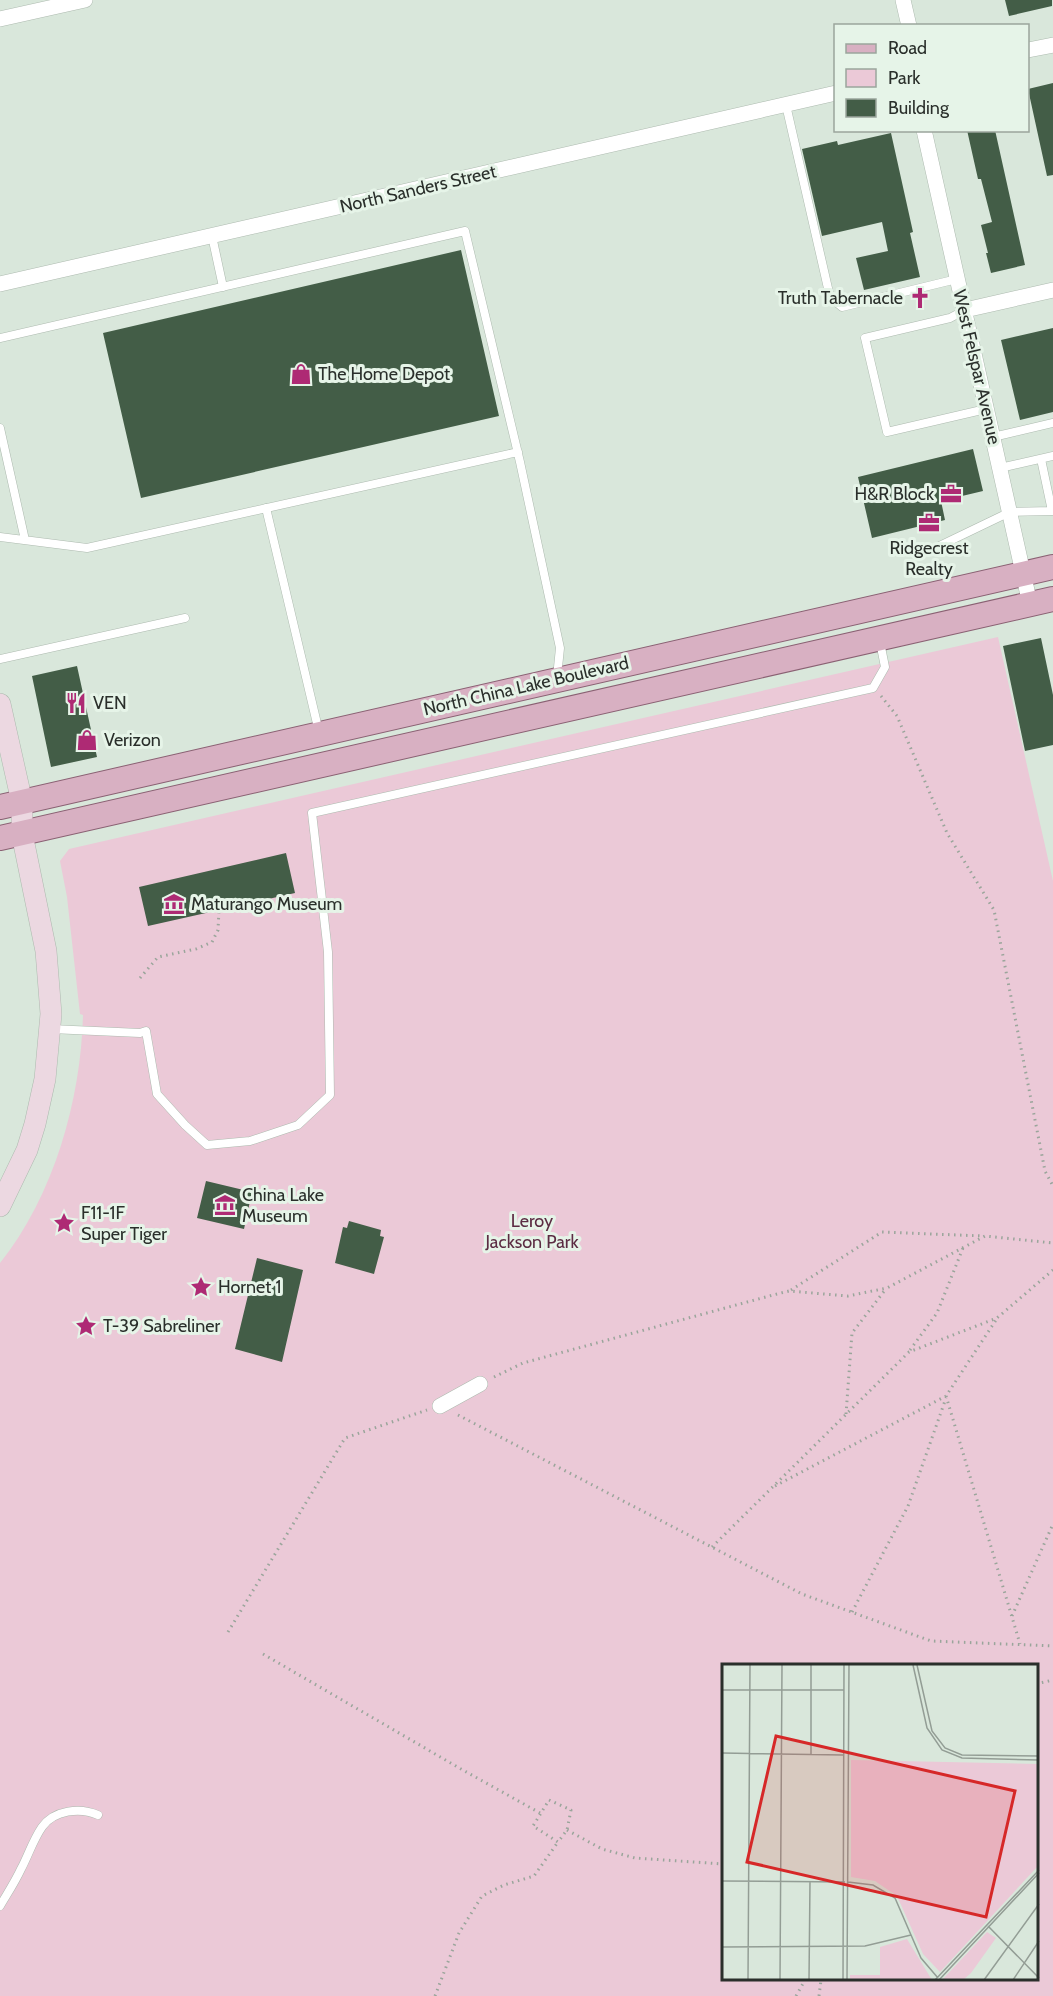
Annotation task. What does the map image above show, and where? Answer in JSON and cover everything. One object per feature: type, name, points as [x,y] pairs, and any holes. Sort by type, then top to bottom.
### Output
[{"type":"main road","name":"North China Lake Boulevard","points":[[11,805],[1053,567]]},
{"type":"main road","name":"North China Lake Boulevard","points":[[11,836],[1042,601]]},
{"type":"main road","points":[[421,741],[460,717],[550,698],[558,690],[557,679]]},
{"type":"street","points":[[0,19],[85,0]]},
{"type":"street","points":[[903,0],[909,24]]},
{"type":"street","points":[[1029,50],[1053,45]]},
{"type":"street","name":"North Sanders Street","points":[[0,284],[834,93]]},
{"type":"street","name":"West Felspar Avenue","points":[[924,132],[1024,574],[1042,601]]},
{"type":"street","points":[[965,310],[1053,290]]},
{"type":"street","points":[[0,704],[11,805],[11,836],[46,951],[50,984],[50,1029],[45,1079],[35,1124],[27,1150],[0,1206]]},
{"type":"street","points":[[440,1406],[480,1384]]},
{"type":"lane","points":[[786,105],[830,297],[842,307],[957,279]]},
{"type":"lane","points":[[0,338],[465,231],[518,452],[560,648],[557,679]]},
{"type":"lane","points":[[212,236],[223,287]]},
{"type":"lane","points":[[965,310],[950,318],[865,338],[887,432],[987,409]]},
{"type":"lane","points":[[993,437],[1053,423]]},
{"type":"lane","points":[[0,428],[25,540]]},
{"type":"lane","points":[[0,537],[87,548],[518,452]]},
{"type":"lane","points":[[1000,468],[1053,456]]},
{"type":"lane","points":[[933,549],[1010,512],[1053,511],[1041,459]]},
{"type":"lane","points":[[266,508],[319,733]]},
{"type":"lane","points":[[0,660],[185,618]]},
{"type":"lane","points":[[50,1029],[140,1033],[146,1031],[157,1094],[184,1125],[207,1145],[250,1141],[298,1125],[330,1095],[328,952],[312,813],[873,688],[885,667],[880,638]]},
{"type":"lane","points":[[0,1906],[43,1825],[57,1815],[73,1810],[86,1809],[98,1815]]},
{"type":"path","points":[[873,688],[897,716],[947,833],[994,910],[1045,1171],[1053,1186]]},
{"type":"path","points":[[140,978],[158,957],[196,950],[212,942],[218,930],[219,910]]},
{"type":"path","points":[[480,1384],[523,1363],[789,1291],[882,1232],[985,1236],[1053,1243]]},
{"type":"path","points":[[789,1291],[848,1296],[886,1288],[985,1236]]},
{"type":"path","points":[[712,1547],[909,1352],[937,1313],[963,1248]]},
{"type":"path","points":[[852,1612],[908,1506],[946,1396],[997,1318],[1053,1270]]},
{"type":"path","points":[[846,1414],[852,1333],[886,1288]]},
{"type":"path","points":[[909,1352],[997,1318]]},
{"type":"path","points":[[772,1488],[946,1396]]},
{"type":"path","points":[[946,1396],[1020,1644]]},
{"type":"path","points":[[228,1632],[345,1438],[440,1406],[802,1594],[931,1641],[1053,1646]]},
{"type":"path","points":[[1012,1617],[1053,1524]]},
{"type":"path","points":[[263,1654],[540,1813]]},
{"type":"path","points":[[1038,1684],[1053,1680]]},
{"type":"path","points":[[435,1996],[459,1933],[482,1896],[504,1885],[534,1876],[567,1830],[571,1810],[549,1800],[532,1826],[558,1842]]},
{"type":"path","points":[[567,1830],[602,1849],[635,1858],[722,1864]]},
{"type":"path","points":[[796,1996],[804,1981]]},
{"type":"path","points":[[819,1996],[821,1981]]},
{"type":"green space","name":"Leroy Jackson Park","points":[[998,637],[1053,881],[1053,1996],[0,1996],[0,1263],[19,1237],[49,1177],[61,1145],[77,1080],[83,1015],[80,1014],[67,897],[60,861],[69,849]]},
{"type":"building","points":[[1005,0],[1052,0],[1052,6],[1009,16]]},
{"type":"building","points":[[1053,83],[1053,175],[1047,176],[1029,89]]},
{"type":"building","points":[[967,132],[995,132],[1025,265],[991,273],[981,225],[992,222],[981,179],[978,179]]},
{"type":"building","points":[[891,133],[913,232],[910,233],[920,277],[864,290],[856,258],[888,251],[882,222],[822,236],[802,149],[837,141],[838,145]]},
{"type":"building","name":"The Home Depot","points":[[461,250],[499,416],[141,498],[103,333]]},
{"type":"building","points":[[1053,328],[1053,412],[1020,420],[1001,340]]},
{"type":"building","points":[[973,449],[983,491],[941,501],[945,520],[872,538],[858,477]]},
{"type":"building","points":[[1041,638],[1053,695],[1053,745],[1025,751],[1003,646]]},
{"type":"building","points":[[77,666],[97,757],[51,767],[32,676]]},
{"type":"building","points":[[286,853],[295,893],[148,926],[139,887]]},
{"type":"building","name":"China Lake Museum","points":[[206,1181],[252,1192],[244,1229],[197,1218]]},
{"type":"building","points":[[349,1221],[381,1230],[380,1236],[384,1237],[374,1274],[335,1263],[343,1227],[347,1228]]},
{"type":"building","points":[[257,1258],[303,1270],[282,1362],[235,1349]]},
{"type":"place","name":"Truth Tabernacle","points":[[920,298]]},
{"type":"place","name":"The Home Depot","points":[[301,374]]},
{"type":"place","name":"H&R Block","points":[[951,494]]},
{"type":"place","name":"Ridgecrest Realty","points":[[929,523]]},
{"type":"place","name":"VEN","points":[[76,703]]},
{"type":"place","name":"Verizon","points":[[87,740]]},
{"type":"place","name":"Maturango Museum","points":[[174,904]]},
{"type":"place","name":"China Lake Museum","points":[[225,1205]]},
{"type":"place","name":"F11-1F Super Tiger","points":[[64,1223]]},
{"type":"place","name":"Hornet 1","points":[[201,1287]]},
{"type":"place","name":"T-39 Sabreliner","points":[[86,1326]]}]
